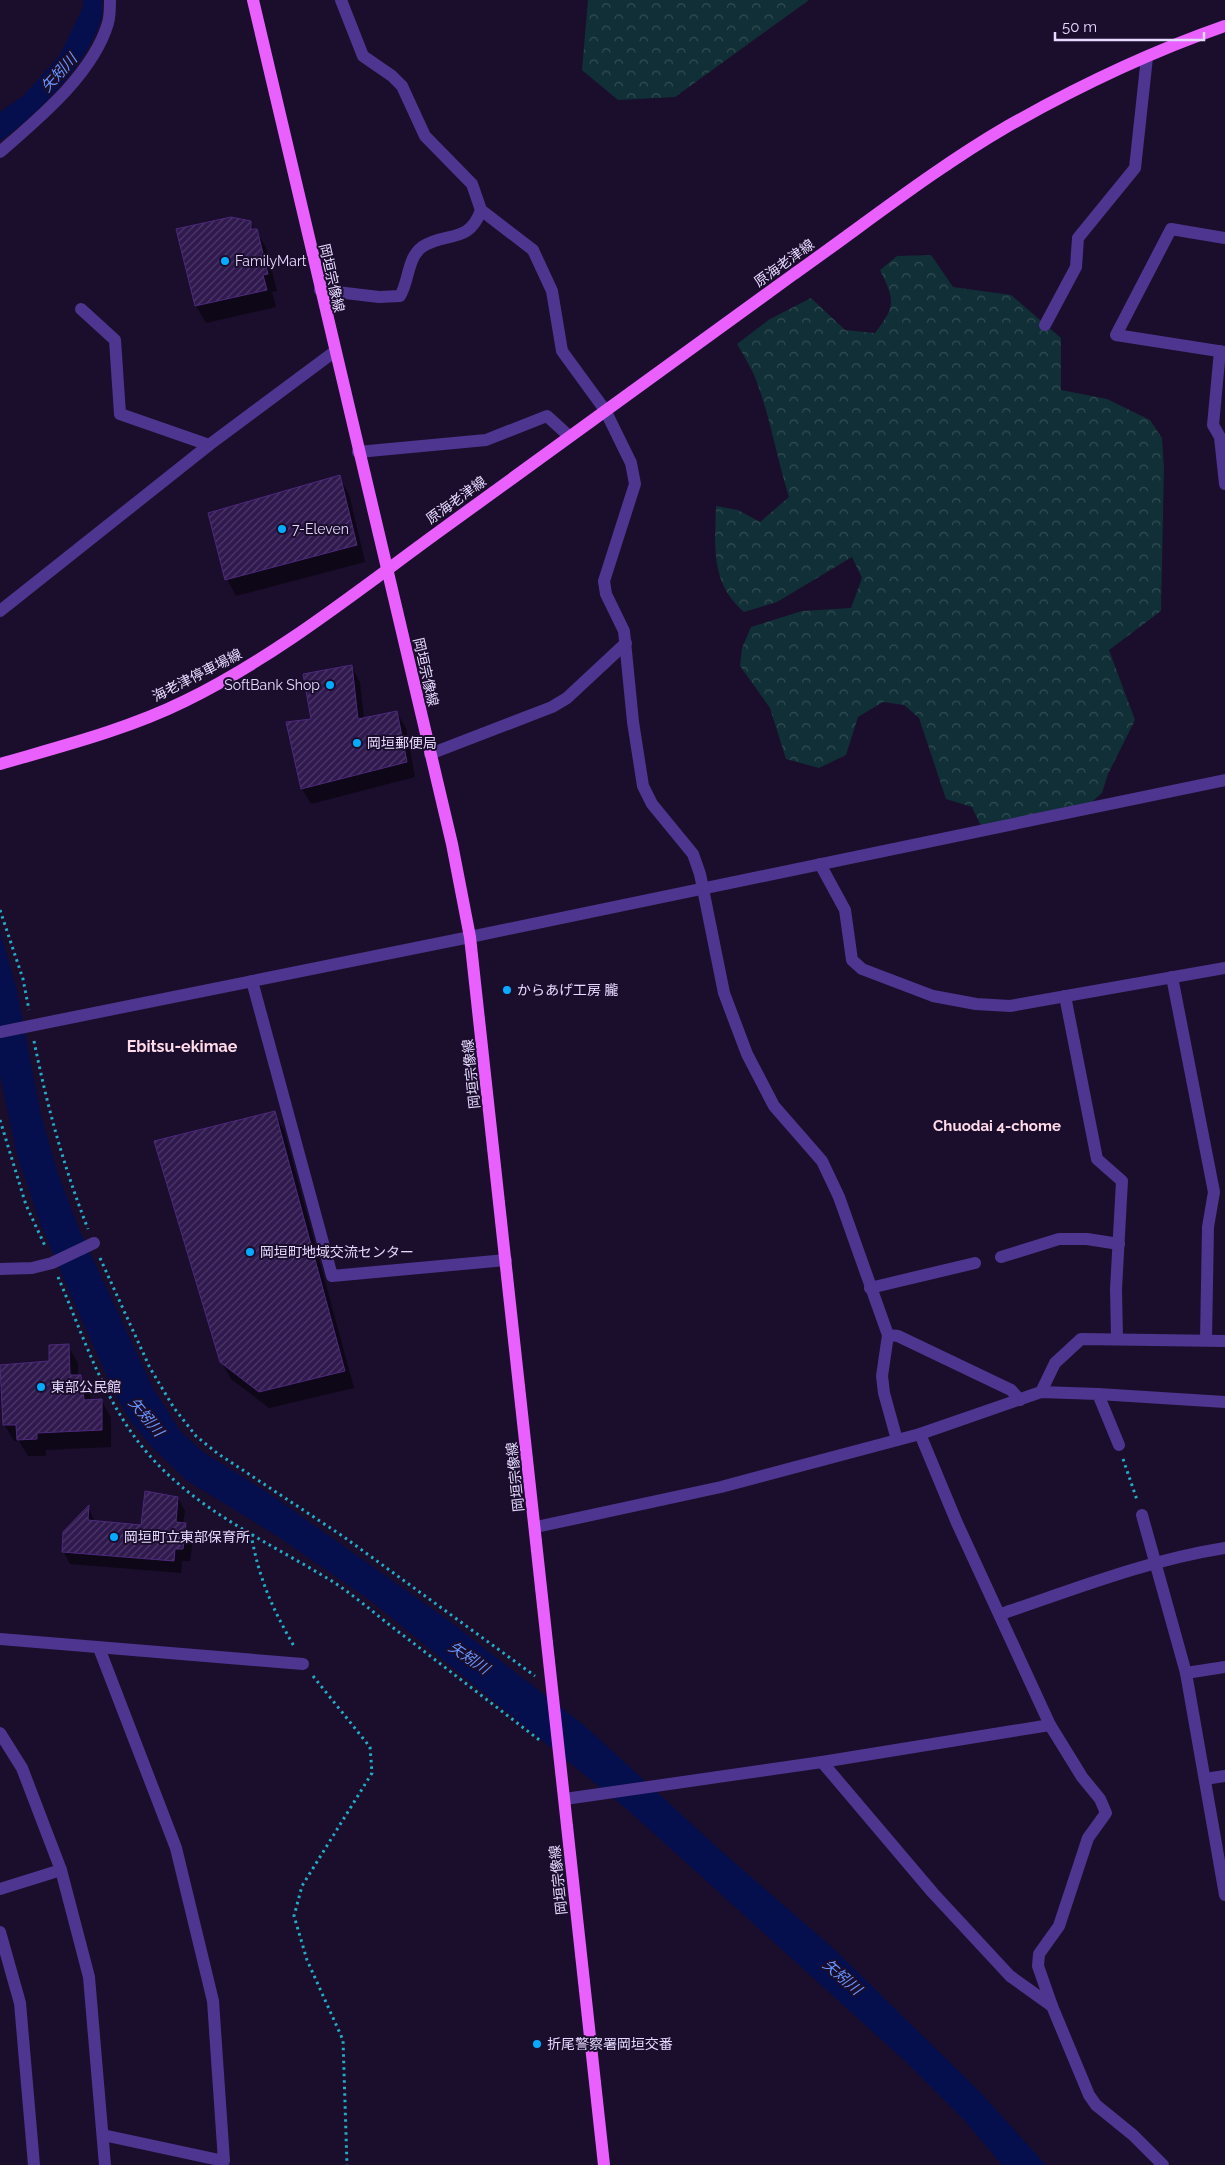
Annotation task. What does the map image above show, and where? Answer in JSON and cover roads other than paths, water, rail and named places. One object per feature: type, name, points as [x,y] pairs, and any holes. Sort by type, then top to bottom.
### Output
[{"type":"main road","name":"岡垣宗像線","points":[[253,0],[334,352],[452,844],[470,937],[536,1527],[604,2165]]},
{"type":"main road","name":"原海老津線","points":[[387,569],[947,165],[1016,122],[1067,94],[1147,57],[1225,26]]},
{"type":"main road","name":"海老津停車場線","points":[[0,764],[76,742],[184,702],[239,672],[387,569]]},
{"type":"street","points":[[0,152],[62,95],[89,62],[109,23],[110,0]]},
{"type":"street","points":[[341,0],[363,56],[392,76],[402,86],[425,136],[472,184],[481,210],[532,250],[552,291],[562,351],[605,410],[631,463],[635,484],[604,581],[606,594],[624,631],[633,722],[643,786],[652,804],[693,854],[700,874],[724,993],[738,1033],[774,1106],[822,1161],[839,1197],[888,1335],[882,1376],[887,1406],[897,1440]]},
{"type":"street","points":[[1045,325],[1076,266],[1078,238],[1135,168],[1147,57]]},
{"type":"street","points":[[320,290],[379,297],[400,296],[405,288],[412,260],[421,248],[469,230],[476,223],[481,210]]},
{"type":"street","points":[[1225,238],[1171,229],[1116,334],[1222,352],[1212,425],[1220,438],[1225,484]]},
{"type":"street","points":[[81,309],[116,340],[120,414],[209,445]]},
{"type":"street","points":[[0,611],[209,445],[334,352]]},
{"type":"street","points":[[358,452],[486,440],[547,416],[569,436]]},
{"type":"street","points":[[430,754],[552,707],[567,698],[626,643]]},
{"type":"street","points":[[0,1032],[470,937],[1225,780]]},
{"type":"street","points":[[820,864],[845,910],[852,960],[862,969],[933,996],[976,1004],[1010,1006],[1225,968]]},
{"type":"street","points":[[1172,977],[1214,1192],[1208,1227],[1206,1340]]},
{"type":"street","points":[[252,980],[332,1276],[506,1260]]},
{"type":"street","points":[[1065,996],[1097,1159],[1122,1181],[1116,1289],[1117,1338]]},
{"type":"street","points":[[1001,1257],[1059,1239],[1087,1239],[1118,1244]]},
{"type":"street","points":[[0,1269],[32,1268],[52,1263],[94,1243]]},
{"type":"street","points":[[870,1288],[975,1263]]},
{"type":"street","points":[[888,1335],[898,1336],[1011,1390],[1020,1400]]},
{"type":"street","points":[[1041,1392],[1055,1363],[1082,1339],[1225,1341]]},
{"type":"street","points":[[536,1527],[721,1488],[920,1434],[1041,1392],[1225,1402]]},
{"type":"street","points":[[1098,1394],[1119,1445]]},
{"type":"street","points":[[920,1434],[957,1524],[1001,1614],[1050,1725],[1082,1777],[1100,1799],[1106,1813],[1088,1838],[1059,1926],[1039,1954],[1038,1966],[1052,2006],[1089,2095],[1096,2105],[1134,2136],[1163,2165]]},
{"type":"street","points":[[1142,1515],[1186,1673],[1224,1888]]},
{"type":"street","points":[[1001,1614],[1156,1562],[1185,1554],[1225,1548]]},
{"type":"street","points":[[0,1639],[303,1664]]},
{"type":"street","points":[[99,1648],[176,1848],[213,2001],[224,2161],[103,2135]]},
{"type":"street","points":[[1186,1673],[1225,1666]]},
{"type":"street","points":[[565,1799],[822,1762],[1050,1725]]},
{"type":"street","points":[[0,1733],[22,1768],[61,1870],[89,1977],[105,2165]]},
{"type":"street","points":[[822,1762],[933,1893],[1010,1976],[1052,2006]]},
{"type":"street","points":[[1205,1779],[1225,1776]]},
{"type":"street","points":[[0,1889],[61,1870]]},
{"type":"street","points":[[0,1932],[2,1951],[20,2003],[34,2165]]},
{"type":"water","name":"矢矧川","points":[[83,0],[102,0],[101,19],[85,54],[45,103],[0,141],[0,112],[23,96],[60,55],[83,7]]},
{"type":"water","name":"矢矧川","points":[[0,931],[17,991],[41,1115],[57,1171],[80,1231],[153,1388],[181,1432],[203,1452],[267,1492],[448,1620],[585,1726],[719,1849],[834,1949],[979,2091],[1046,2165],[1002,2165],[965,2121],[906,2062],[629,1811],[371,1601],[277,1536],[186,1480],[151,1446],[130,1420],[114,1392],[41,1225],[17,1155],[0,1075]]},
{"type":"place","name":"FamilyMart","points":[[225,261]]},
{"type":"place","name":"7-Eleven","points":[[282,529]]},
{"type":"place","name":"SoftBank Shop","points":[[330,685]]},
{"type":"place","name":"岡垣郵便局","points":[[357,743]]},
{"type":"place","name":"からあげ工房 朧","points":[[507,990]]},
{"type":"place","name":"岡垣町地域交流センター","points":[[250,1252]]},
{"type":"place","name":"東部公民館","points":[[41,1387]]},
{"type":"place","name":"岡垣町立東部保育所","points":[[114,1537]]},
{"type":"place","name":"折尾警察署岡垣交番","points":[[537,2044]]},
{"type":"district","name":"Ebitsu-ekimae","points":[[182,1046]]},
{"type":"district","name":"Chuodai 4-chome","points":[[997,1126]]}]
